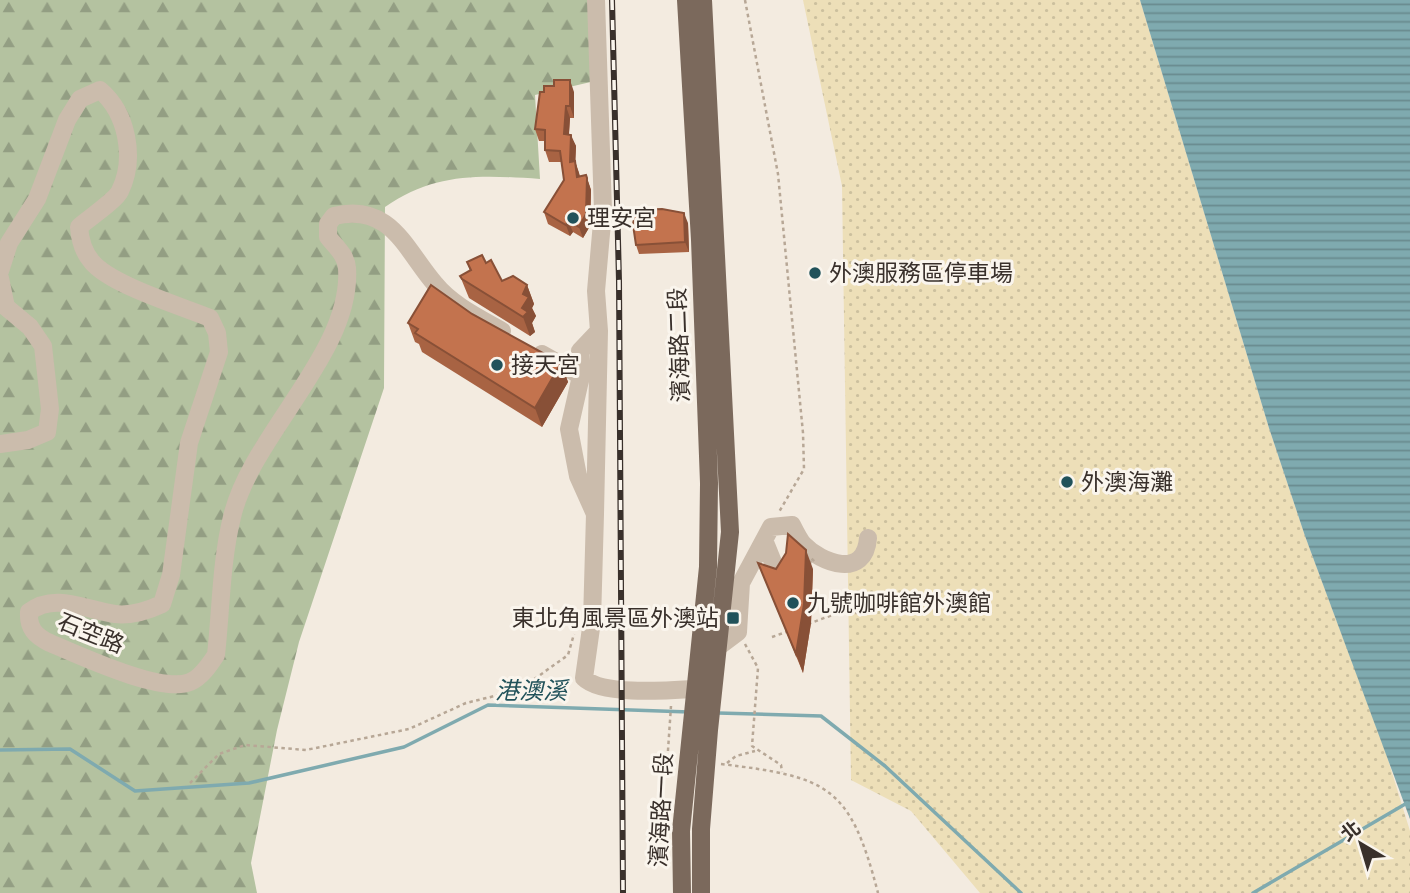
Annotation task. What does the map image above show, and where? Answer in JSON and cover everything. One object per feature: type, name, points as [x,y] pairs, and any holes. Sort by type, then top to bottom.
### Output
[{"type":"main road","name":"濱海路二段","points":[[686,0],[690,79],[708,240]]},
{"type":"main road","name":"濱海路二段","points":[[703,0],[709,79],[708,240],[718,483],[708,567],[705,689]]},
{"type":"main road","points":[[690,79],[709,79]]},
{"type":"main road","name":"濱海路二段","points":[[705,689],[719,647],[737,570],[718,483]]},
{"type":"main road","points":[[700,729],[705,689]]},
{"type":"main road","name":"濱海路一段","points":[[682,893],[681,831],[700,729]]},
{"type":"main road","name":"濱海路一段","points":[[700,729],[701,893]]},
{"type":"street","points":[[596,0],[603,211],[596,291],[599,331],[592,621],[584,678],[592,686],[631,691],[705,689]]},
{"type":"street","name":"石空路","points":[[0,271],[9,243],[37,199],[66,120],[80,100],[100,90],[121,113],[126,133],[125,169],[120,193],[79,227],[80,244],[92,263],[114,279],[210,318],[217,332],[219,352],[189,443],[171,575],[163,604],[143,612],[116,614],[61,601],[36,607],[29,612],[29,624],[38,638],[160,683],[190,682],[206,669],[216,655],[232,516],[248,477],[333,336],[345,292],[347,268],[343,254],[328,237],[328,225],[334,216],[348,212],[390,226],[403,237],[434,284],[460,307],[581,376]]},
{"type":"street","points":[[0,278],[3,305],[30,327],[43,346],[50,409],[47,432],[28,440],[0,444]]},
{"type":"street","points":[[595,514],[578,476],[569,429],[581,376],[580,351],[599,331]]},
{"type":"street","points":[[719,647],[738,632],[741,583],[737,570],[767,534],[792,525],[803,544],[827,559],[847,565],[861,561],[867,554],[868,538]]},
{"type":"street","points":[[767,534],[779,577]]},
{"type":"path","points":[[745,0],[778,174],[803,433],[804,469],[767,534]]},
{"type":"path","points":[[810,565],[811,558],[815,562]]},
{"type":"path","points":[[772,637],[835,614],[856,613],[866,604],[879,600]]},
{"type":"path","points":[[190,783],[219,754],[245,745],[306,750],[409,730],[466,703],[519,690],[569,655],[574,632]]},
{"type":"path","points":[[738,632],[758,668],[752,738],[755,751]]},
{"type":"path","points":[[785,632],[788,640]]},
{"type":"path","points":[[667,765],[672,697]]},
{"type":"path","points":[[725,764],[736,756],[755,751],[781,765],[782,772]]},
{"type":"path","points":[[718,763],[782,772],[815,782],[839,801],[866,845],[878,893]]},
{"type":"green space","points":[[0,0],[595,0],[595,81],[535,95],[540,179],[459,178],[422,187],[385,207],[384,388],[299,642],[277,730],[251,863],[257,893],[0,893]]},
{"type":"sand","name":"外澳海灘","points":[[803,0],[1140,0],[1269,428],[1305,536],[1386,753],[1410,831],[1410,893],[980,893],[911,811],[851,780],[842,186]]},
{"type":"water","points":[[1140,0],[1410,0],[1410,819],[1305,536],[1269,428]]},
{"type":"building","points":[[554,80],[570,80],[570,106],[566,106],[564,134],[571,135],[570,162],[575,161],[577,177],[586,175],[587,178],[586,214],[579,227],[568,221],[566,225],[544,212],[564,180],[560,151],[545,150],[545,130],[535,129],[540,92],[544,92],[544,86],[554,86]]},
{"type":"building","points":[[662,209],[684,213],[685,242],[636,245],[633,225],[635,210]]},
{"type":"building","points":[[482,255],[486,263],[491,260],[502,281],[513,276],[527,285],[523,294],[529,297],[522,308],[528,312],[523,317],[460,276],[471,270],[467,262]]},
{"type":"building","name":"接天宮","points":[[431,285],[472,314],[561,363],[535,408],[415,333],[418,329],[408,323]]},
{"type":"building","name":"九號咖啡館外澳館","points":[[788,534],[806,550],[804,604],[796,654],[758,563],[776,569],[786,553]]},
{"type":"waterway","name":"港澳溪","points":[[0,750],[70,749],[135,791],[249,783],[404,747],[488,705],[689,712]]},
{"type":"waterway","name":"港澳溪","points":[[718,713],[821,716],[885,766],[1021,893]]},
{"type":"waterway","name":"港澳溪","points":[[1253,893],[1407,803]]},
{"type":"railway","points":[[612,0],[619,281],[623,893]]},
{"type":"place","name":"理安宮","points":[[573,218]]},
{"type":"place","name":"外澳服務區停車場","points":[[815,273]]},
{"type":"place","name":"接天宮","points":[[497,365]]},
{"type":"place","name":"外澳海灘","points":[[1067,482]]},
{"type":"place","name":"九號咖啡館外澳館","points":[[793,603]]},
{"type":"place","name":"東北角風景區外澳站","points":[[733,618]]}]
